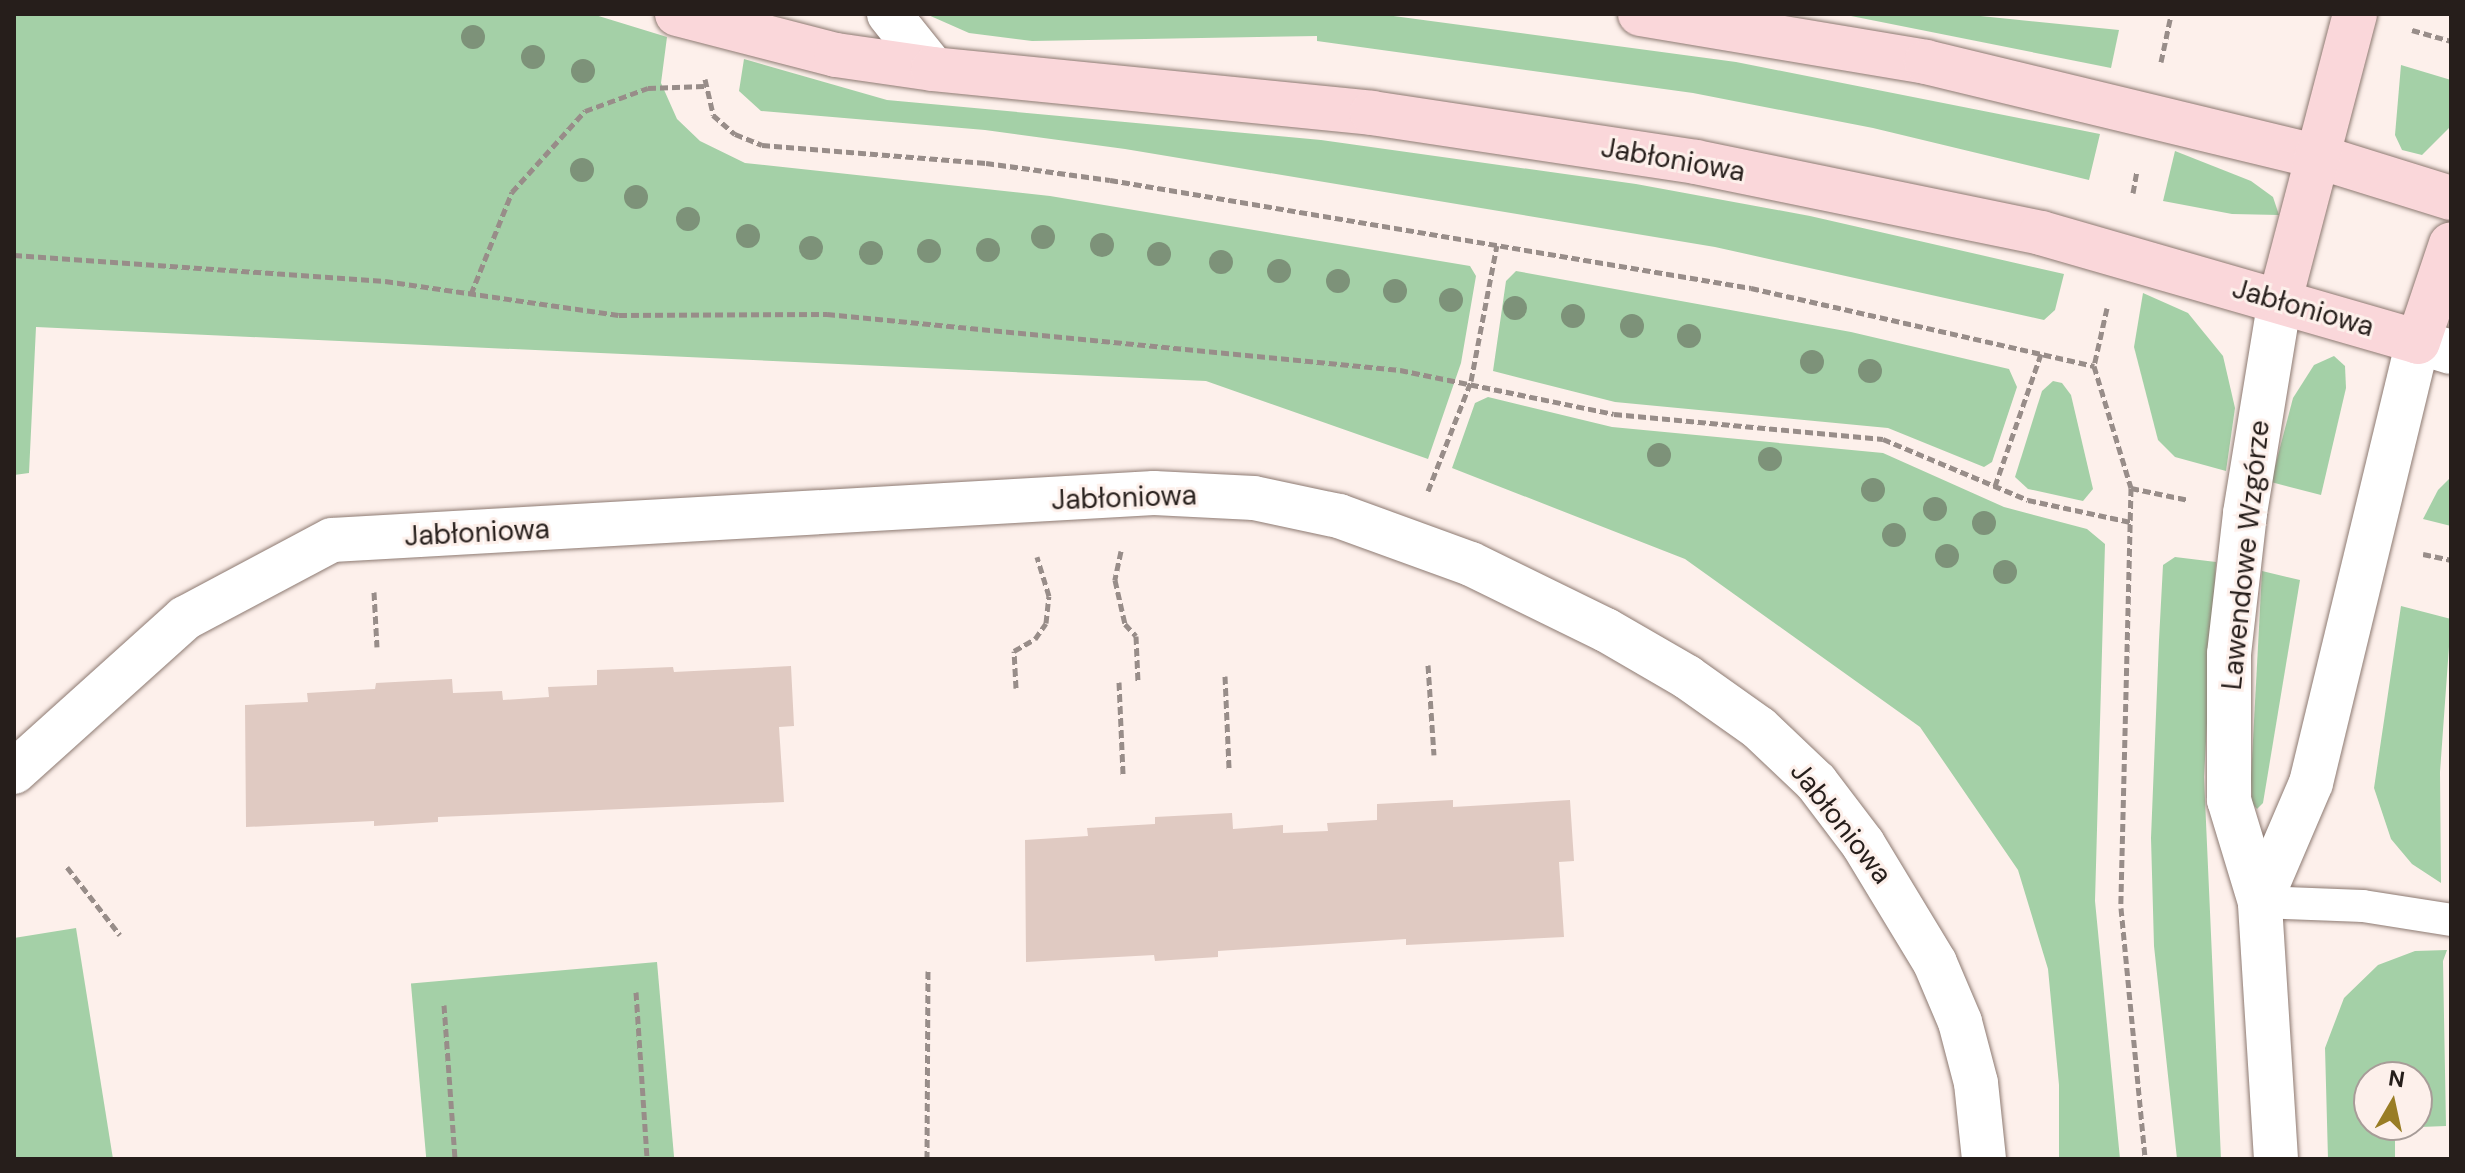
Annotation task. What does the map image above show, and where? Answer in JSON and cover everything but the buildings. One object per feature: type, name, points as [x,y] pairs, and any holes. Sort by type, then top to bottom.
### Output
[{"type":"main road","name":"Jabłoniowa","points":[[677,14],[769,26],[933,69],[1372,113],[1696,162],[2041,233],[2434,347]]},
{"type":"main road","points":[[1640,14],[1926,62],[2316,156],[2451,198]]},
{"type":"main road","points":[[2280,300],[2355,14]]},
{"type":"main road","points":[[2434,347],[2451,244]]},
{"type":"street","points":[[889,14],[933,69]]},
{"type":"street","name":"Lawendowe Wzgórze","points":[[2276,1159],[2260,902],[2229,800],[2229,654],[2245,513],[2280,300]]},
{"type":"street","name":"Lawendowe Wzgórze","points":[[2260,902],[2311,783],[2434,347]]},
{"type":"street","name":"Jabłoniowa","points":[[14,772],[185,618],[332,540],[1154,493],[1254,498],[1339,516],[1471,564],[1606,630],[1687,677],[1759,728],[1816,782],[1863,844],[1935,963],[1960,1022],[1976,1083],[1984,1159]]},
{"type":"lane","points":[[2260,902],[2363,906],[2451,920]]},
{"type":"path","points":[[2159,70],[2170,14]]},
{"type":"path","points":[[2412,30],[2451,41]]},
{"type":"path","points":[[705,73],[704,86],[713,115],[735,134],[762,145],[1095,177],[1751,288],[2094,366]]},
{"type":"path","points":[[471,294],[512,192],[585,111],[648,88],[704,86]]},
{"type":"path","points":[[1439,463],[1471,381],[1497,245]]},
{"type":"path","points":[[14,255],[385,281],[619,315],[827,314],[1291,357],[1471,381],[1614,414],[1883,439],[2039,503],[2131,522]]},
{"type":"path","points":[[2110,295],[2094,366],[2131,488],[2121,908],[2145,1159]]},
{"type":"path","points":[[1995,486],[2041,354]]},
{"type":"path","points":[[2131,488],[2194,501]]},
{"type":"path","points":[[1126,546],[1117,556],[1115,580],[1125,624],[1136,636],[1138,681]]},
{"type":"path","points":[[1016,688],[1014,651],[1035,639],[1046,623],[1049,596],[1034,553]]},
{"type":"path","points":[[2414,553],[2451,560]]},
{"type":"path","points":[[1428,665],[1434,755]]},
{"type":"path","points":[[1225,676],[1229,769]]},
{"type":"path","points":[[1119,682],[1123,775]]},
{"type":"path","points":[[67,867],[120,935]]},
{"type":"path","points":[[927,1159],[928,971]]},
{"type":"path","points":[[636,992],[647,1159]]},
{"type":"path","points":[[444,1005],[455,1159]]},
{"type":"green space","points":[[14,14],[592,14],[667,37],[661,83],[677,119],[700,141],[745,163],[1050,196],[1470,266],[1476,276],[1461,363],[1428,459],[1206,381],[36,327],[29,473],[14,475]]},
{"type":"green space","points":[[926,14],[1386,15],[1736,62],[2100,134],[2089,180],[1873,128],[1693,93],[1317,41],[1317,36],[1032,41],[969,33]]},
{"type":"green space","points":[[1841,14],[1961,14],[2119,30],[2111,68]]},
{"type":"green space","points":[[744,59],[887,100],[1321,140],[1636,184],[1810,216],[2064,274],[2055,310],[2044,320],[1715,247],[1125,149],[985,130],[761,111],[739,91]]},
{"type":"green space","points":[[2401,65],[2451,80],[2451,126],[2422,155],[2402,150],[2395,135]]},
{"type":"green space","points":[[2175,151],[2251,181],[2273,197],[2279,215],[2232,214],[2163,201]]},
{"type":"green space","points":[[1516,271],[1851,332],[2009,369],[2017,387],[1992,462],[1984,467],[1888,428],[1615,402],[1493,371],[1506,281]]},
{"type":"green space","points":[[2143,293],[2188,313],[2223,356],[2235,408],[2226,471],[2175,457],[2158,440],[2134,347]]},
{"type":"green space","points":[[2334,356],[2345,366],[2346,388],[2321,495],[2271,482],[2293,398],[2314,365]]},
{"type":"green space","points":[[2053,381],[2062,383],[2071,395],[2093,489],[2083,501],[2028,489],[2015,477],[2042,391]]},
{"type":"green space","points":[[1488,397],[1612,427],[1883,453],[2004,507],[2087,529],[2105,544],[2095,901],[2120,1159],[2059,1159],[2059,1085],[2048,969],[2018,870],[1920,727],[1685,559],[1452,468],[1475,403]]},
{"type":"green space","points":[[2451,477],[2451,526],[2423,519],[2438,490]]},
{"type":"green space","points":[[2175,557],[2216,562],[2204,777],[2221,1159],[2177,1159],[2154,946],[2151,838],[2163,565]]},
{"type":"green space","points":[[2262,571],[2300,580],[2263,803],[2257,809],[2252,803],[2251,778]]},
{"type":"green space","points":[[2401,606],[2451,619],[2440,772],[2441,883],[2412,864],[2391,839],[2374,788]]},
{"type":"green space","points":[[76,928],[113,1159],[14,1159],[14,938]]},
{"type":"green space","points":[[2447,950],[2443,961],[2446,1126],[2433,1127],[2433,1061],[2353,1061],[2353,1141],[2395,1141],[2395,1159],[2328,1159],[2325,1048],[2344,998],[2378,965],[2415,951]]},
{"type":"green space","points":[[657,962],[674,1159],[426,1159],[411,984]]}]
